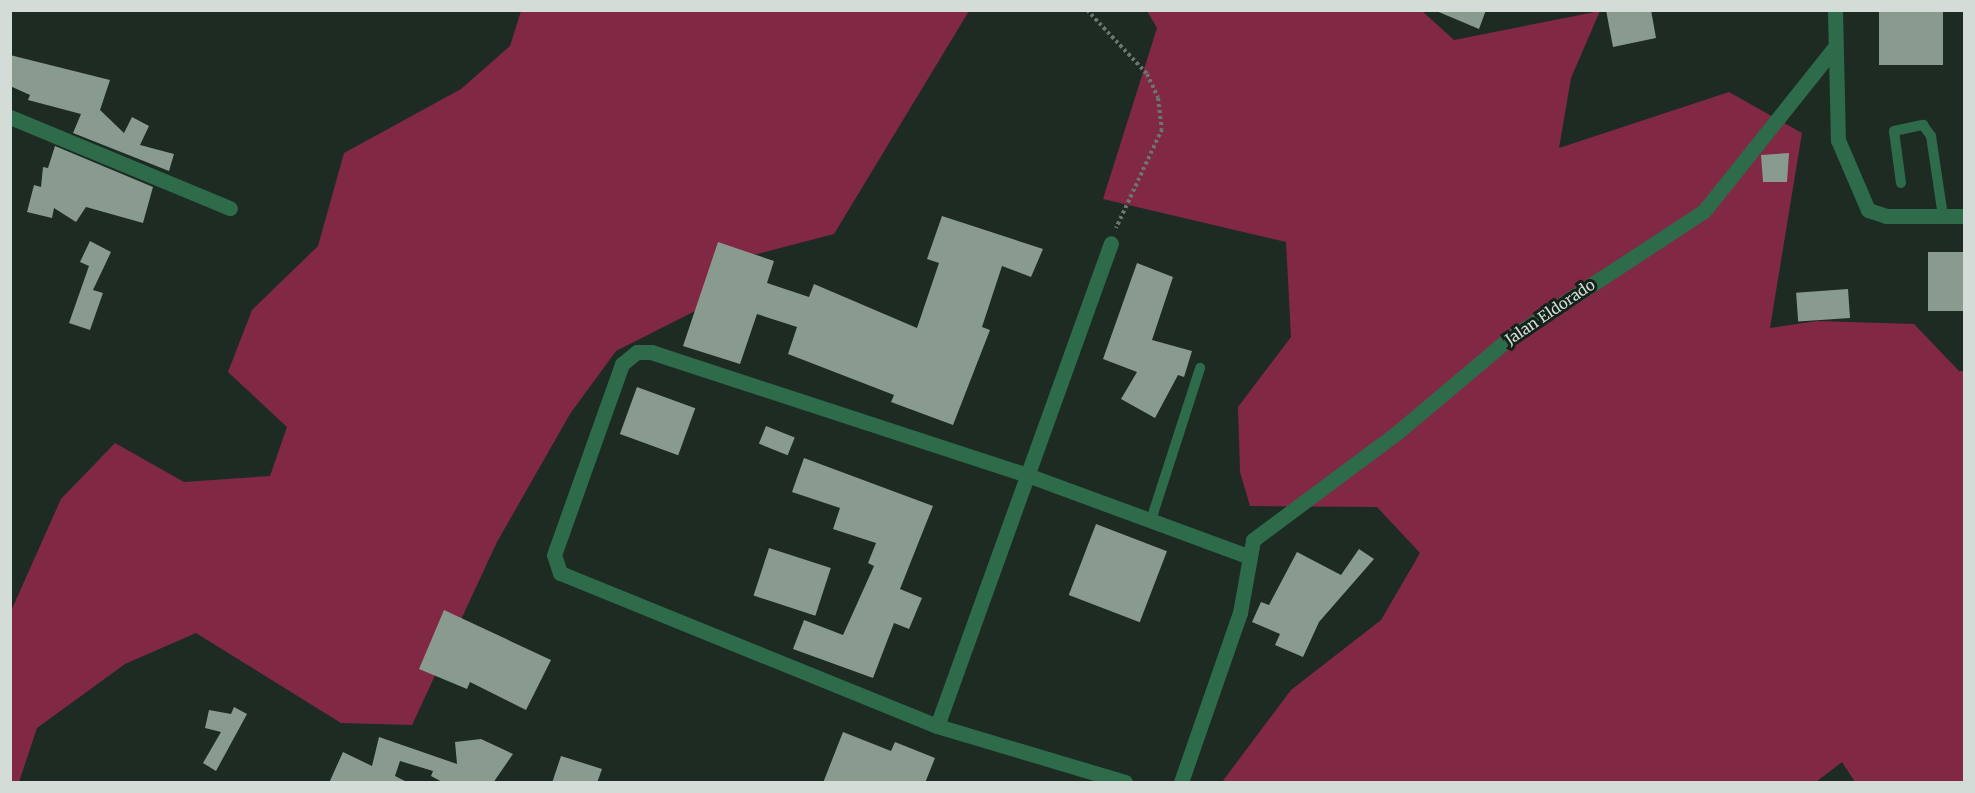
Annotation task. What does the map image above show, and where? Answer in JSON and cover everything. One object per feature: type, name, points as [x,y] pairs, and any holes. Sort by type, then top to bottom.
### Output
[{"type":"street","points":[[1835,10],[1834,48],[1839,140],[1868,210],[1886,216],[1965,216]]},
{"type":"street","name":"Jalan Eldorado","points":[[1248,556],[1253,540],[1399,431],[1507,340],[1704,211],[1834,48]]},
{"type":"street","points":[[10,117],[230,208]]},
{"type":"street","points":[[938,726],[1030,476],[1111,243]]},
{"type":"street","points":[[1125,783],[938,726],[560,573],[554,555],[622,364],[637,352],[651,352],[1030,476],[1248,556],[1240,613],[1180,783]]},
{"type":"lane","points":[[1901,183],[1894,131],[1923,124],[1931,136],[1943,216]]},
{"type":"lane","points":[[1151,520],[1200,368]]},
{"type":"path","points":[[1087,10],[1147,74],[1158,98],[1162,129],[1111,243]]},
{"type":"shaded area","points":[[521,11],[969,11],[834,234],[742,258],[709,304],[616,351],[570,414],[497,542],[412,725],[341,723],[196,633],[125,664],[37,728],[19,782],[11,782],[11,611],[61,499],[115,443],[184,482],[270,476],[287,427],[228,372],[252,310],[318,246],[344,153],[461,89],[510,46]]},
{"type":"shaded area","points":[[1147,11],[1422,11],[1454,40],[1600,11],[1571,78],[1559,148],[1729,92],[1802,133],[1770,328],[1817,321],[1914,324],[1959,371],[1964,371],[1964,782],[1855,782],[1842,762],[1816,782],[1222,782],[1291,690],[1381,620],[1420,553],[1377,507],[1250,506],[1240,472],[1238,407],[1291,337],[1286,242],[1103,199],[1157,28]]},
{"type":"building","points":[[1434,10],[1486,10],[1479,29]]},
{"type":"building","points":[[1606,10],[1651,10],[1656,38],[1613,47]]},
{"type":"building","points":[[1879,10],[1943,10],[1943,65],[1879,65]]},
{"type":"building","points":[[10,55],[110,80],[100,110],[124,133],[132,117],[149,126],[140,145],[174,154],[169,171],[73,133],[81,114],[28,100],[30,95],[10,86]]},
{"type":"building","points":[[55,146],[153,187],[143,223],[86,207],[76,222],[54,208],[52,218],[27,212],[34,185],[41,187],[43,167],[48,168]]},
{"type":"building","points":[[1789,153],[1787,182],[1763,182],[1761,155]]},
{"type":"building","points":[[942,216],[1043,249],[1031,277],[1002,266],[982,327],[990,330],[953,425],[891,402],[894,395],[788,354],[797,327],[757,314],[740,364],[683,346],[718,242],[774,261],[767,283],[809,297],[814,284],[917,328],[939,263],[927,259]]},
{"type":"building","points":[[90,241],[111,252],[93,290],[103,293],[90,330],[69,323],[89,266],[80,262]]},
{"type":"building","points":[[1928,252],[1964,252],[1964,311],[1928,311]]},
{"type":"building","points":[[1137,263],[1173,277],[1152,340],[1192,351],[1184,377],[1178,375],[1155,418],[1121,399],[1137,372],[1103,359]]},
{"type":"building","points":[[1848,289],[1850,318],[1798,322],[1796,293]]},
{"type":"building","points":[[637,387],[695,408],[678,455],[620,434]]},
{"type":"building","points":[[766,426],[795,438],[788,455],[759,444]]},
{"type":"building","points":[[804,458],[933,506],[900,589],[922,598],[909,629],[894,623],[873,678],[793,649],[804,620],[843,635],[874,566],[868,563],[876,543],[833,529],[840,508],[792,492]]},
{"type":"building","points":[[1096,524],[1167,551],[1140,622],[1069,595]]},
{"type":"building","points":[[769,548],[831,568],[815,616],[754,596]]},
{"type":"building","points":[[1359,549],[1374,559],[1319,622],[1303,657],[1275,645],[1280,634],[1252,622],[1261,602],[1269,605],[1297,552],[1341,575]]},
{"type":"building","points":[[444,610],[551,660],[526,710],[470,682],[467,689],[419,669]]},
{"type":"building","points":[[234,707],[247,714],[216,771],[203,763],[221,732],[205,728],[209,710],[231,714]]},
{"type":"building","points":[[843,732],[891,751],[895,742],[935,758],[925,783],[823,783]]},
{"type":"building","points":[[379,737],[457,764],[455,742],[481,739],[513,754],[493,783],[444,783],[431,776],[433,771],[400,761],[395,776],[409,783],[329,783],[343,752],[372,766]]},
{"type":"building","points":[[561,756],[602,769],[597,783],[552,783]]}]
